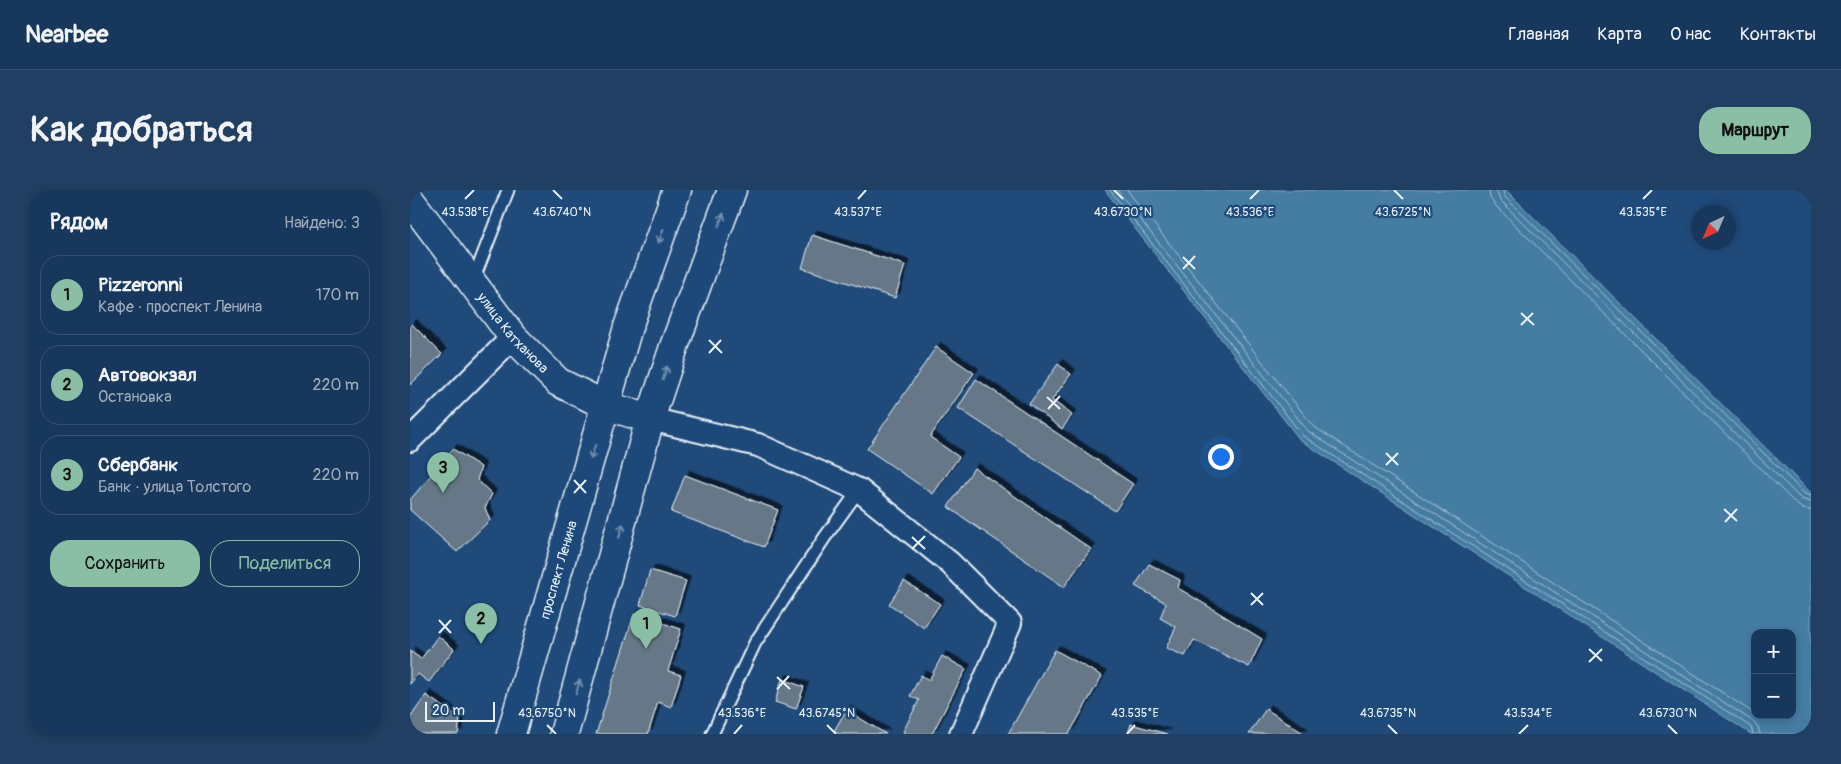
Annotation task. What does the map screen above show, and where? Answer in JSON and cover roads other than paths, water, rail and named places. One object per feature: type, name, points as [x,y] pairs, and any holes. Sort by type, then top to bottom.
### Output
[{"type":"main road","name":"проспект Ленина","points":[[511,734],[607,406],[628,327],[677,190]]},
{"type":"main road","points":[[564,734],[650,420],[675,344],[732,190]]},
{"type":"main road","name":"улица Катханова","points":[[410,200],[513,337],[558,382],[607,406],[650,420]]},
{"type":"street","points":[[410,440],[513,337]]},
{"type":"street","points":[[650,420],[758,445],[860,490],[950,563],[1010,623],[961,734]]},
{"type":"lane","points":[[472,283],[508,190]]},
{"type":"lane","points":[[712,734],[755,643],[825,537],[860,490]]},
{"type":"water","points":[[1105,190],[1506,190],[1811,493],[1811,734],[1751,734],[1300,440]]},
{"type":"place","name":"Сбербанк","points":[[443,493]]},
{"type":"place","name":"Автовокзал","points":[[481,644]]},
{"type":"place","name":"Pizzeronni","points":[[646,649]]}]
